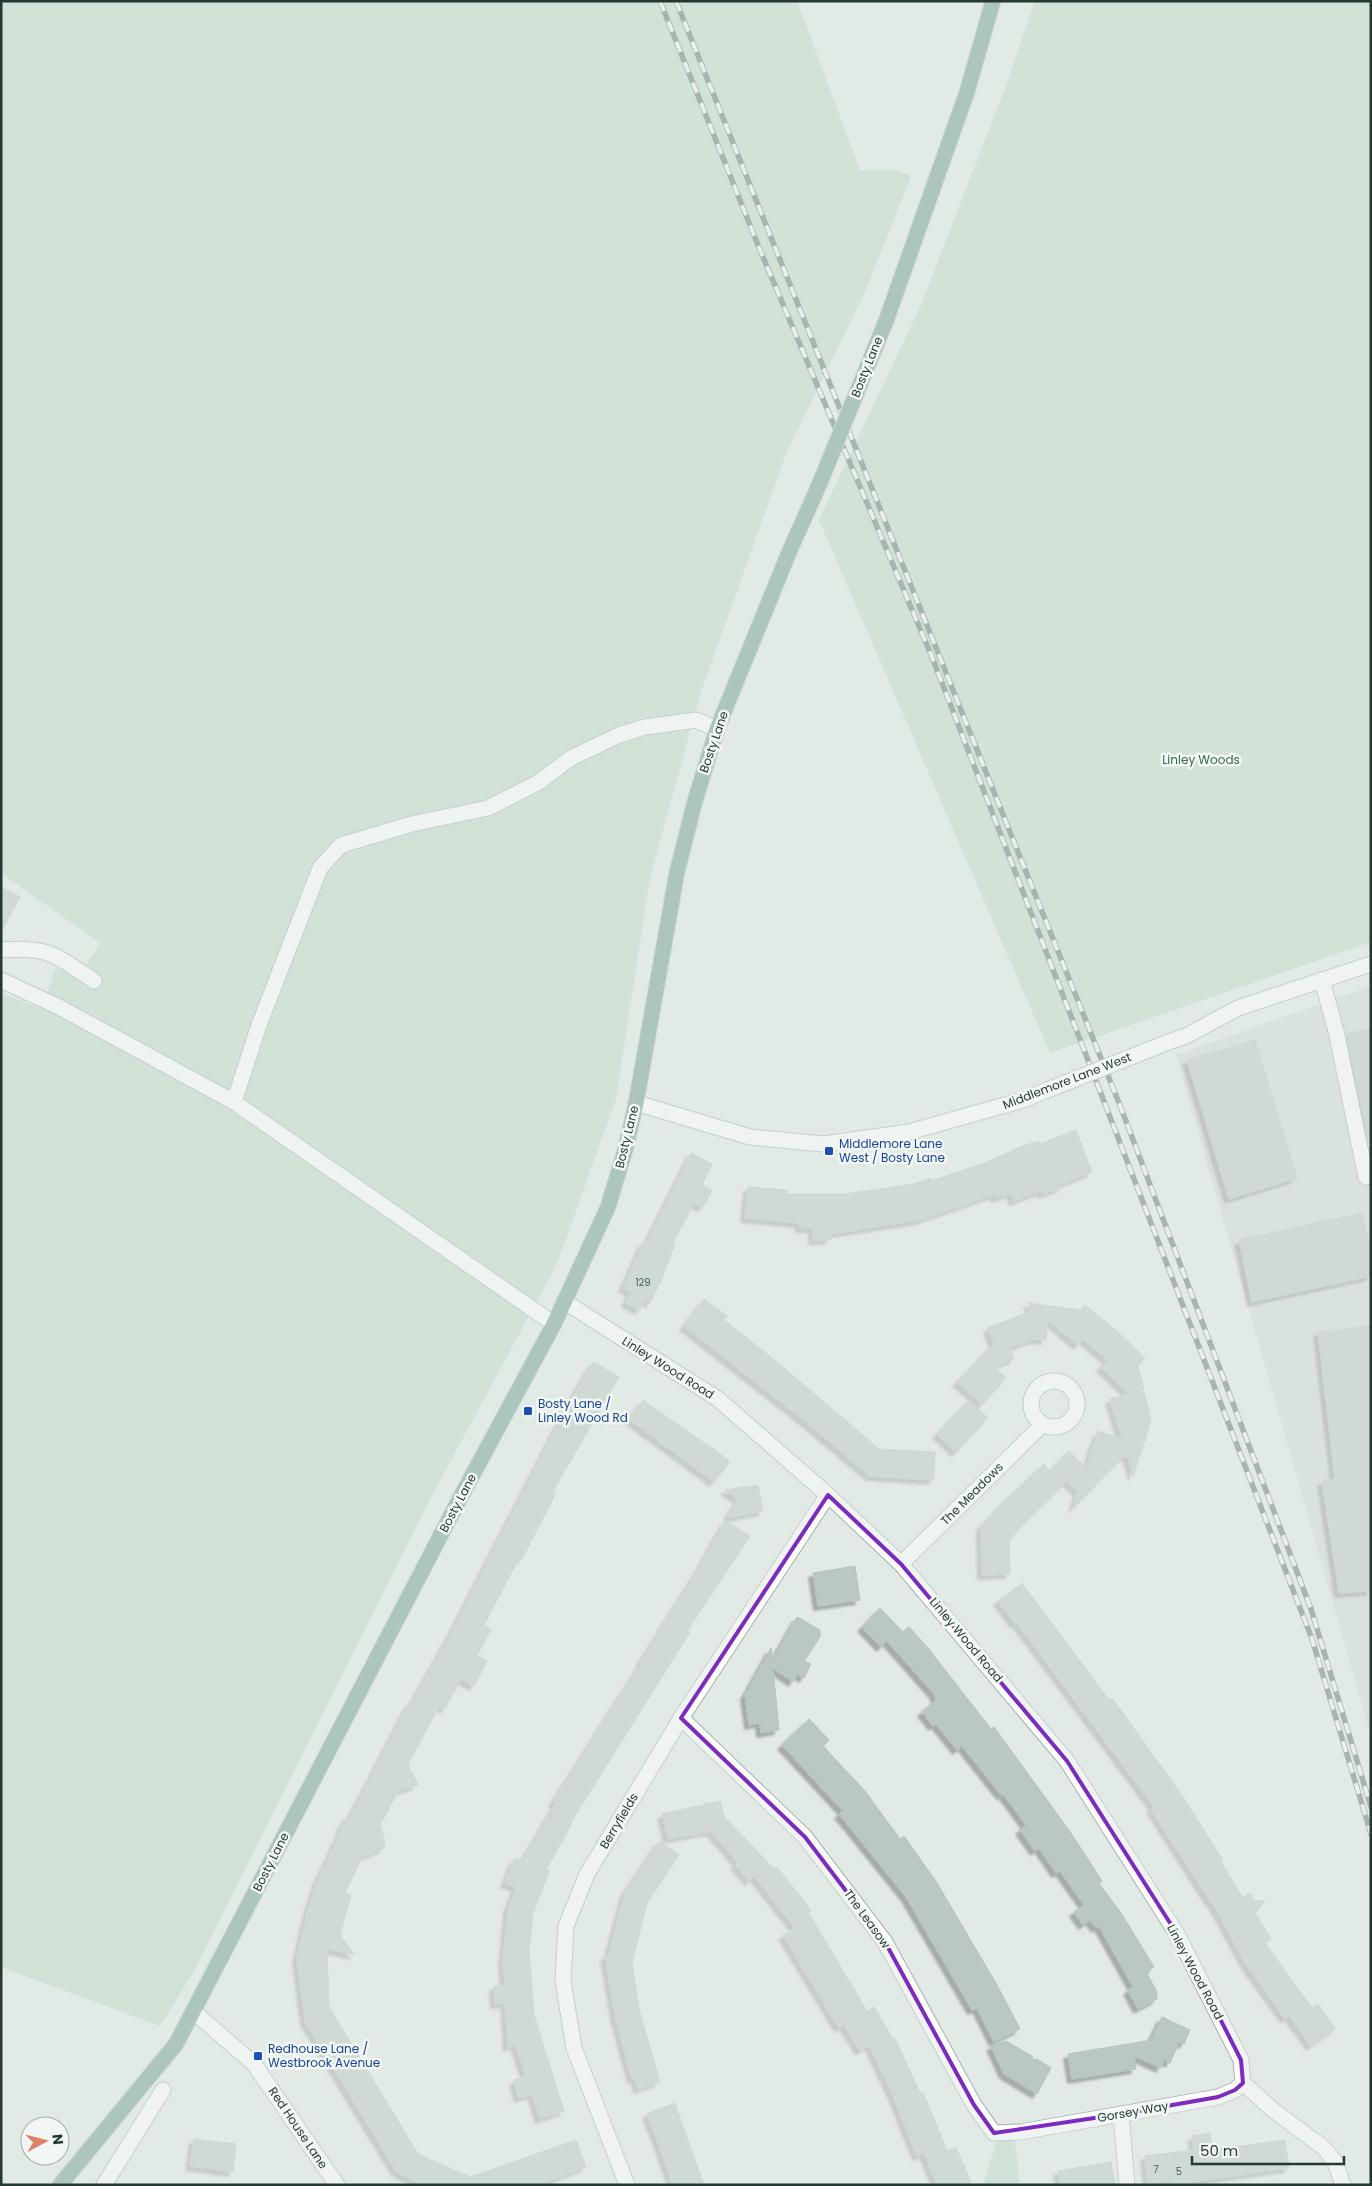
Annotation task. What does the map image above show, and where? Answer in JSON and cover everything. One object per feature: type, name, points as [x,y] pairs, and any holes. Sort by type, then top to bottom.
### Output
[{"type":"main road","name":"Bosty Lane","points":[[60,2185],[176,2044],[459,1500],[554,1324],[608,1207],[626,1147],[636,1103],[677,872],[695,801],[717,729],[886,320],[967,92],[993,1]]},
{"type":"street","points":[[234,1102],[259,1025],[320,868],[341,845],[412,824],[488,808],[539,782],[571,758],[619,736],[645,727],[696,720],[717,729]]},
{"type":"street","points":[[1,950],[22,948],[49,952],[94,981]]},
{"type":"street","name":"Middlemore Lane West","points":[[636,1103],[750,1137],[823,1144],[909,1132],[1023,1100],[1186,1036],[1238,1008],[1371,964]]},
{"type":"street","points":[[1,980],[59,1008],[234,1102],[554,1324]]},
{"type":"street","points":[[1322,980],[1336,1031],[1366,1177]]},
{"type":"street","name":"Linley Wood Road","points":[[565,1302],[718,1399],[828,1495],[901,1564],[1067,1761],[1177,1934],[1241,2060],[1243,2083]]},
{"type":"street","name":"The Meadows","points":[[901,1564],[1042,1425]]},
{"type":"street","name":"Berryfields","points":[[627,2185],[574,2048],[563,1981],[566,1926],[587,1874],[681,1718],[828,1495]]},
{"type":"street","name":"The Leasow","points":[[681,1718],[805,1837],[885,1942],[974,2105],[994,2133],[1020,2132]]},
{"type":"street","name":"Red House Lane","points":[[193,2011],[254,2064],[337,2185]]},
{"type":"street","points":[[1243,2083],[1273,2110],[1324,2148],[1335,2162],[1344,2185]]},
{"type":"street","name":"Gorsey Way","points":[[1020,2132],[1218,2097],[1235,2090],[1243,2083]]},
{"type":"street","points":[[104,2185],[164,2090]]},
{"type":"street","points":[[1121,2114],[1127,2185]]},
{"type":"highlighted area","points":[[828,1495],[901,1564],[1067,1761],[1177,1934],[1241,2060],[1243,2083],[1235,2090],[1218,2097],[994,2133],[974,2105],[885,1942],[805,1837],[681,1718]]},
{"type":"shaded area","points":[[1371,986],[1371,1737],[1176,1055]]},
{"type":"green space","points":[[1,1],[797,1],[860,170],[895,170],[911,176],[866,290],[786,454],[701,692],[650,878],[616,1099],[557,1264],[430,1499],[193,1973],[160,2026],[1,1967],[1,993],[42,1009],[55,969],[85,967],[100,943],[1,873]]},
{"type":"green space","name":"Linley Woods","points":[[1035,1],[1371,1],[1371,942],[1050,1053],[819,520],[921,305],[1004,91]]},
{"type":"green space","points":[[997,2140],[1015,2141],[1020,2185],[983,2185]]},
{"type":"building","points":[[1,887],[20,897],[1,932]]},
{"type":"building","points":[[1371,1028],[1371,1134],[1367,1134],[1346,1034]]},
{"type":"building","points":[[1255,1040],[1297,1178],[1229,1199],[1187,1060]]},
{"type":"building","points":[[1076,1130],[1092,1172],[1060,1185],[1061,1188],[1043,1194],[1041,1191],[1014,1201],[1011,1193],[996,1198],[995,1194],[920,1220],[830,1234],[830,1240],[813,1240],[813,1228],[800,1228],[800,1223],[745,1218],[748,1187],[787,1190],[786,1194],[845,1194],[914,1184],[930,1178],[931,1181],[984,1163],[1023,1146],[1039,1141],[1040,1144]]},
{"type":"building","points":[[691,1153],[712,1164],[702,1185],[712,1190],[703,1207],[694,1203],[673,1242],[675,1243],[663,1276],[650,1303],[644,1300],[640,1310],[626,1303],[631,1292],[623,1288],[643,1242],[646,1243]]},
{"type":"building","points":[[1362,1213],[1371,1253],[1371,1276],[1252,1302],[1239,1240]]},
{"type":"building","points":[[704,1299],[727,1316],[724,1320],[776,1361],[879,1449],[935,1452],[934,1480],[870,1476],[805,1421],[684,1326]]},
{"type":"building","points":[[1028,1303],[1081,1310],[1085,1305],[1117,1331],[1145,1358],[1138,1365],[1151,1421],[1133,1476],[1128,1457],[1124,1456],[1073,1508],[1078,1492],[1067,1481],[1009,1540],[1010,1574],[982,1575],[981,1526],[1007,1499],[1044,1464],[1050,1471],[1069,1451],[1086,1468],[1098,1431],[1122,1439],[1110,1399],[1129,1394],[1101,1367],[1108,1360],[1083,1339],[1078,1345],[1048,1320],[1046,1340],[1034,1339],[1010,1348],[1014,1359],[994,1367],[1006,1378],[982,1404],[957,1382],[994,1344],[988,1328],[1029,1312],[1030,1305]]},
{"type":"building","points":[[1371,1326],[1371,1591],[1339,1593],[1322,1481],[1335,1479],[1318,1332]]},
{"type":"building","points":[[593,1362],[619,1377],[553,1491],[556,1493],[522,1559],[519,1558],[484,1625],[491,1629],[477,1655],[487,1661],[474,1686],[461,1679],[445,1709],[439,1706],[408,1764],[418,1785],[398,1791],[380,1825],[385,1841],[384,1848],[362,1857],[345,1893],[351,1895],[340,1935],[355,1955],[327,1949],[329,2007],[418,2154],[470,2177],[576,2140],[586,2167],[538,2185],[421,2185],[396,2171],[305,2021],[297,1958],[316,1884],[340,1830],[348,1815],[350,1817],[410,1702],[412,1703],[453,1629],[572,1397]]},
{"type":"building","points":[[643,1400],[730,1461],[714,1482],[629,1419]]},
{"type":"building","points":[[969,1400],[988,1418],[956,1452],[937,1434]]},
{"type":"building","points":[[758,1485],[763,1511],[727,1518],[738,1499],[725,1490]]},
{"type":"building","points":[[725,1521],[750,1536],[687,1631],[690,1632],[571,1822],[546,1870],[549,1871],[533,1914],[529,1950],[534,2015],[564,2111],[540,2119],[532,2094],[519,2098],[514,2080],[526,2076],[515,2044],[508,2047],[505,2003],[495,2004],[494,1986],[505,1985],[503,1963],[508,1909],[516,1887],[505,1883],[514,1859],[522,1861],[556,1804],[553,1802],[642,1662],[698,1570]]},
{"type":"building","points":[[855,1566],[860,1600],[818,1606],[813,1573]]},
{"type":"building","points":[[1022,1583],[1109,1700],[1112,1698],[1179,1791],[1223,1860],[1221,1862],[1243,1898],[1250,1893],[1254,1901],[1265,1901],[1255,1913],[1271,1939],[1265,1943],[1312,2008],[1318,2004],[1335,2029],[1311,2046],[1289,2016],[1285,2019],[1245,1963],[1213,1903],[1151,1809],[1154,1807],[1017,1623],[1015,1624],[998,1601]]},
{"type":"building","points":[[880,1608],[903,1632],[909,1627],[928,1648],[991,1729],[994,1727],[1071,1833],[1102,1881],[1099,1883],[1123,1916],[1154,1967],[1146,1972],[1157,1992],[1157,1999],[1138,2009],[1128,1990],[1133,1987],[1099,1926],[1096,1928],[1090,1920],[1083,1925],[1074,1912],[1084,1905],[1060,1871],[1056,1873],[1039,1848],[1035,1851],[1020,1830],[1026,1825],[1003,1794],[1001,1795],[962,1746],[957,1750],[936,1724],[933,1726],[922,1712],[936,1700],[934,1694],[887,1641],[881,1647],[862,1627]]},
{"type":"building","points":[[797,1617],[820,1630],[820,1637],[804,1661],[811,1664],[804,1678],[797,1674],[793,1682],[773,1668],[779,1730],[761,1733],[760,1723],[749,1725],[745,1695],[771,1648],[772,1661]]},
{"type":"building","points":[[809,1719],[829,1740],[823,1746],[865,1791],[900,1839],[904,1836],[937,1883],[997,1985],[1020,2029],[994,2042],[977,2008],[972,2010],[906,1897],[839,1814],[843,1811],[782,1745]]},
{"type":"building","points":[[720,1801],[724,1816],[774,1869],[777,1867],[811,1910],[808,1912],[867,2011],[874,2007],[893,2039],[895,2038],[920,2093],[923,2092],[947,2151],[956,2147],[972,2185],[937,2185],[924,2153],[917,2156],[892,2093],[869,2045],[860,2051],[844,2025],[839,2028],[783,1935],[795,1928],[754,1876],[749,1881],[735,1865],[738,1863],[711,1831],[668,1839],[662,1814]]},
{"type":"building","points":[[659,1841],[679,1855],[647,1903],[632,1963],[640,2013],[660,2082],[638,2089],[635,2078],[632,2079],[616,2020],[605,1956],[608,1956],[625,1892]]},
{"type":"building","points":[[1162,2017],[1190,2030],[1184,2044],[1179,2042],[1170,2063],[1164,2060],[1161,2068],[1134,2056],[1136,2069],[1072,2079],[1068,2054],[1153,2040],[1152,2038]]},
{"type":"building","points":[[1006,2041],[1032,2056],[1033,2060],[1037,2059],[1051,2068],[1037,2094],[1004,2074],[991,2046]]},
{"type":"building","points":[[675,2103],[704,2185],[673,2185],[647,2114]]},
{"type":"building","points":[[1210,2133],[1212,2150],[1285,2140],[1289,2168],[1190,2182],[1190,2185],[1171,2185],[1171,2181],[1148,2184],[1145,2156],[1194,2150],[1192,2136]]},
{"type":"building","points":[[194,2139],[236,2144],[233,2172],[190,2166]]},
{"type":"building","points":[[1111,2162],[1115,2185],[1060,2185],[1058,2171]]},
{"type":"railway","points":[[660,1],[760,250],[932,657],[1312,1639],[1371,1834]]},
{"type":"railway","points":[[676,1],[1121,1108],[1311,1609],[1371,1807]]},
{"type":"place","name":"Middlemore Lane West / Bosty Lane","points":[[829,1151]]},
{"type":"place","name":"Bosty Lane / Linley Wood Rd","points":[[528,1411]]},
{"type":"place","name":"Redhouse Lane / Westbrook Avenue","points":[[258,2056]]}]
